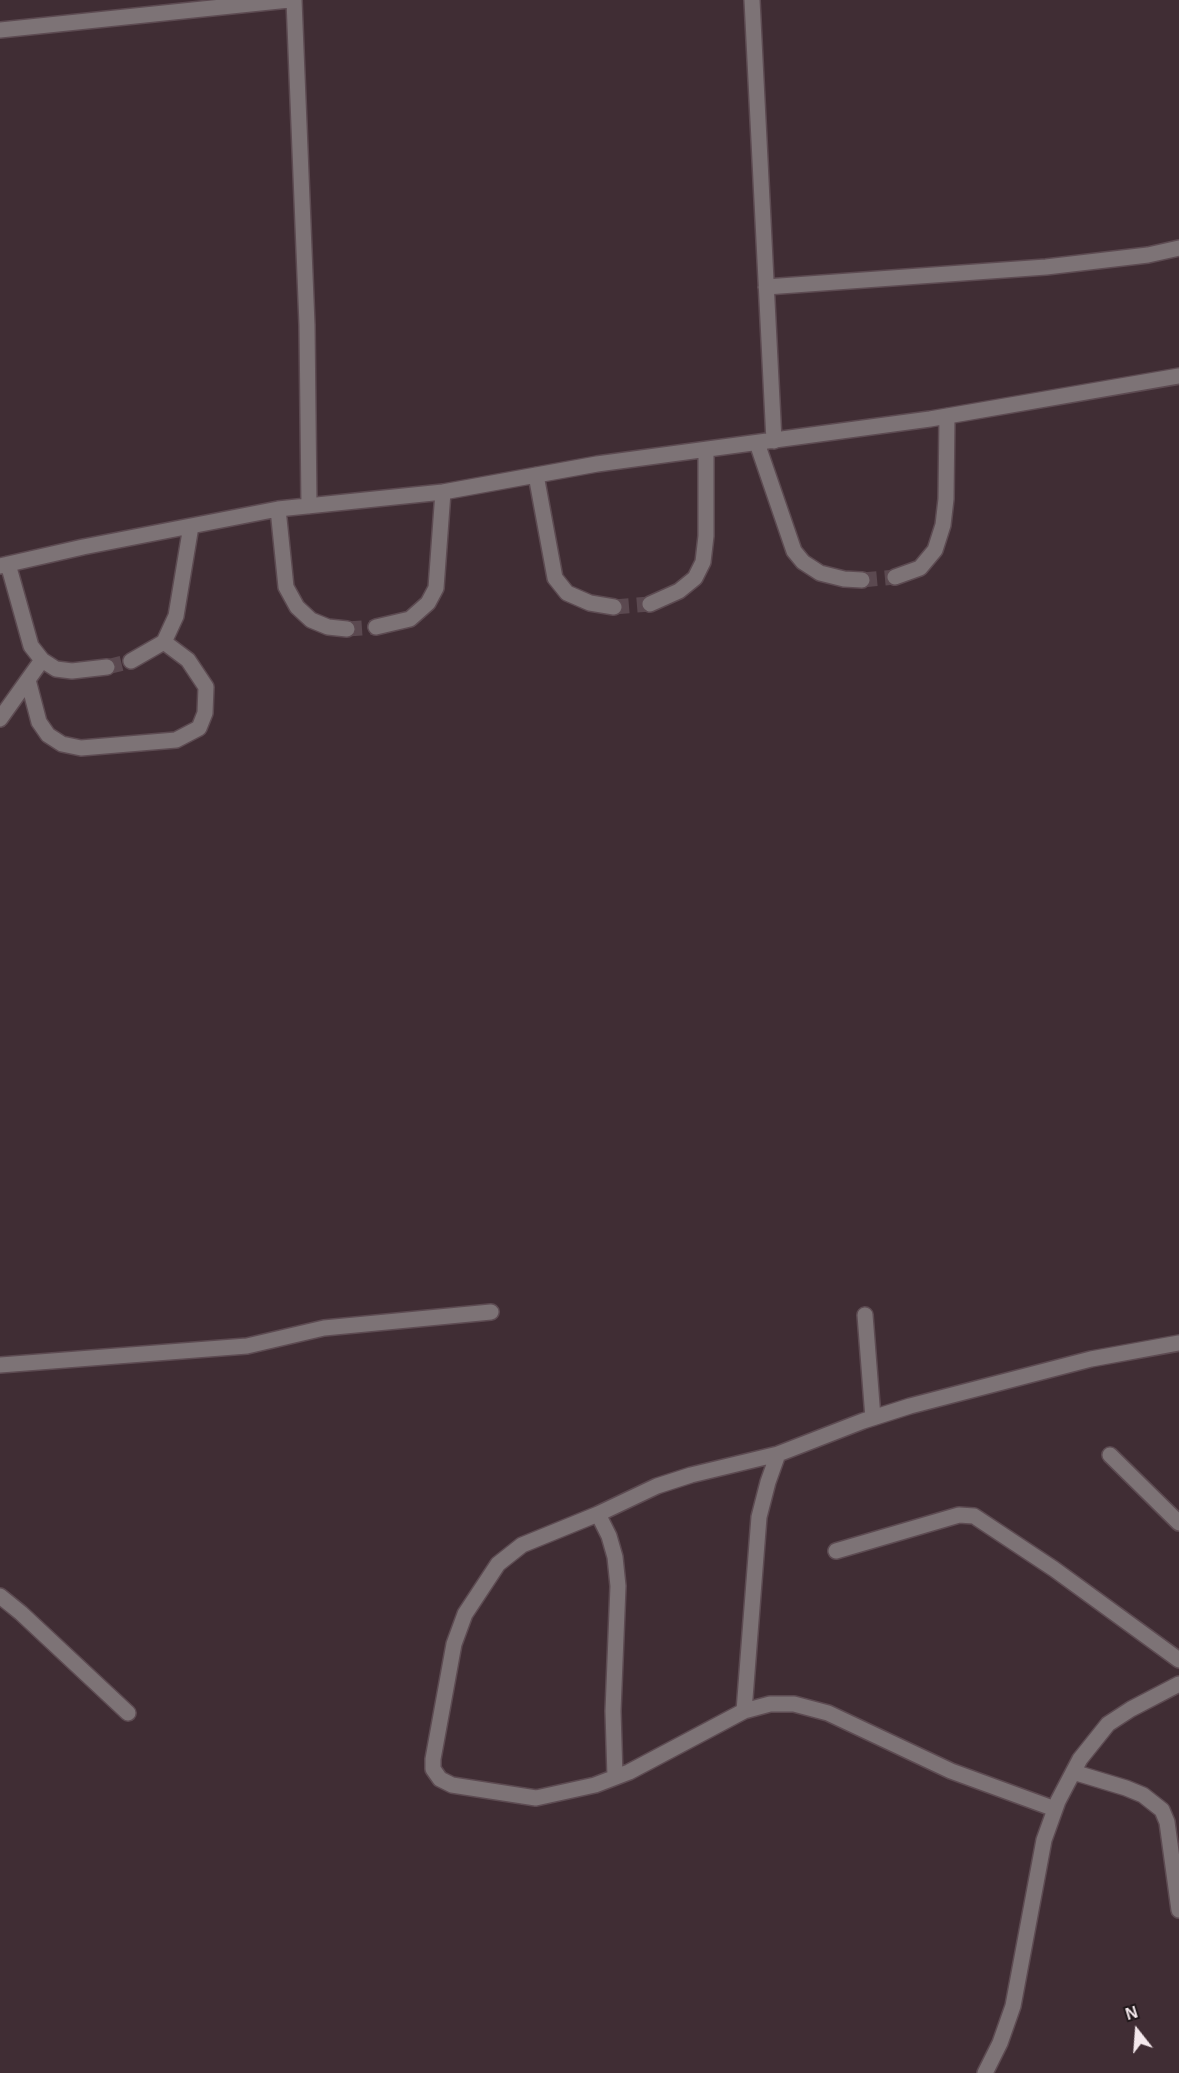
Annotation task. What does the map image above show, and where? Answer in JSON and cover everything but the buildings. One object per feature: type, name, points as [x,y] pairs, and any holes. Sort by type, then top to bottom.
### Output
[{"type":"street","points":[[0,30],[285,0],[307,325],[309,506]]},
{"type":"street","points":[[752,0],[774,441]]},
{"type":"street","points":[[766,287],[1046,267],[1148,255],[1179,248]]},
{"type":"street","points":[[107,667],[56,669],[42,660],[31,646],[4,565],[278,509],[443,492],[597,464],[946,416],[1179,376]]},
{"type":"street","points":[[895,577],[920,568],[935,550],[943,525],[946,499],[946,416]]},
{"type":"street","points":[[757,443],[794,551],[803,562],[820,573],[844,579],[862,580]]},
{"type":"street","points":[[650,604],[679,591],[695,578],[702,562],[706,536],[706,450]]},
{"type":"street","points":[[536,475],[555,578],[567,593],[590,603],[614,607]]},
{"type":"street","points":[[376,627],[410,619],[428,603],[436,588],[443,492]]},
{"type":"street","points":[[278,509],[286,586],[297,607],[311,620],[328,627],[348,629]]},
{"type":"street","points":[[131,661],[146,655],[164,642],[176,616],[191,526]]},
{"type":"street","points":[[28,680],[39,722],[48,735],[62,744],[81,748],[176,740],[199,728],[205,713],[206,687],[188,660],[164,642]]},
{"type":"street","points":[[0,719],[42,660]]},
{"type":"street","points":[[0,1365],[247,1347],[324,1328],[491,1312]]},
{"type":"street","points":[[865,1315],[873,1418]]},
{"type":"street","points":[[1055,1809],[951,1771],[828,1713],[794,1704],[770,1704],[744,1711],[615,1777],[595,1785],[536,1798],[452,1785],[441,1779],[433,1769],[433,1759],[454,1644],[465,1614],[498,1564],[522,1545],[665,1484],[778,1454],[910,1406],[1091,1359],[1179,1343]]},
{"type":"street","points":[[744,1711],[759,1517],[778,1454]]},
{"type":"street","points":[[1110,1455],[1179,1523]]},
{"type":"street","points":[[598,1514],[609,1536],[615,1557],[618,1586],[613,1711],[615,1777]]},
{"type":"street","points":[[836,1551],[959,1515],[974,1516],[1054,1569],[1179,1660]]},
{"type":"street","points":[[0,1596],[128,1713]]},
{"type":"street","points":[[985,2073],[1013,2006],[1044,1839],[1055,1809],[1073,1772],[1108,1725],[1131,1709],[1179,1684]]},
{"type":"street","points":[[1073,1772],[1126,1788],[1153,1802],[1162,1810],[1167,1822],[1176,1870],[1179,1910]]},
{"type":"tunnel","points":[[862,580],[895,577]]},
{"type":"tunnel","points":[[614,607],[650,604]]},
{"type":"tunnel","points":[[347,629],[376,627]]},
{"type":"tunnel","points":[[107,667],[131,661]]}]
